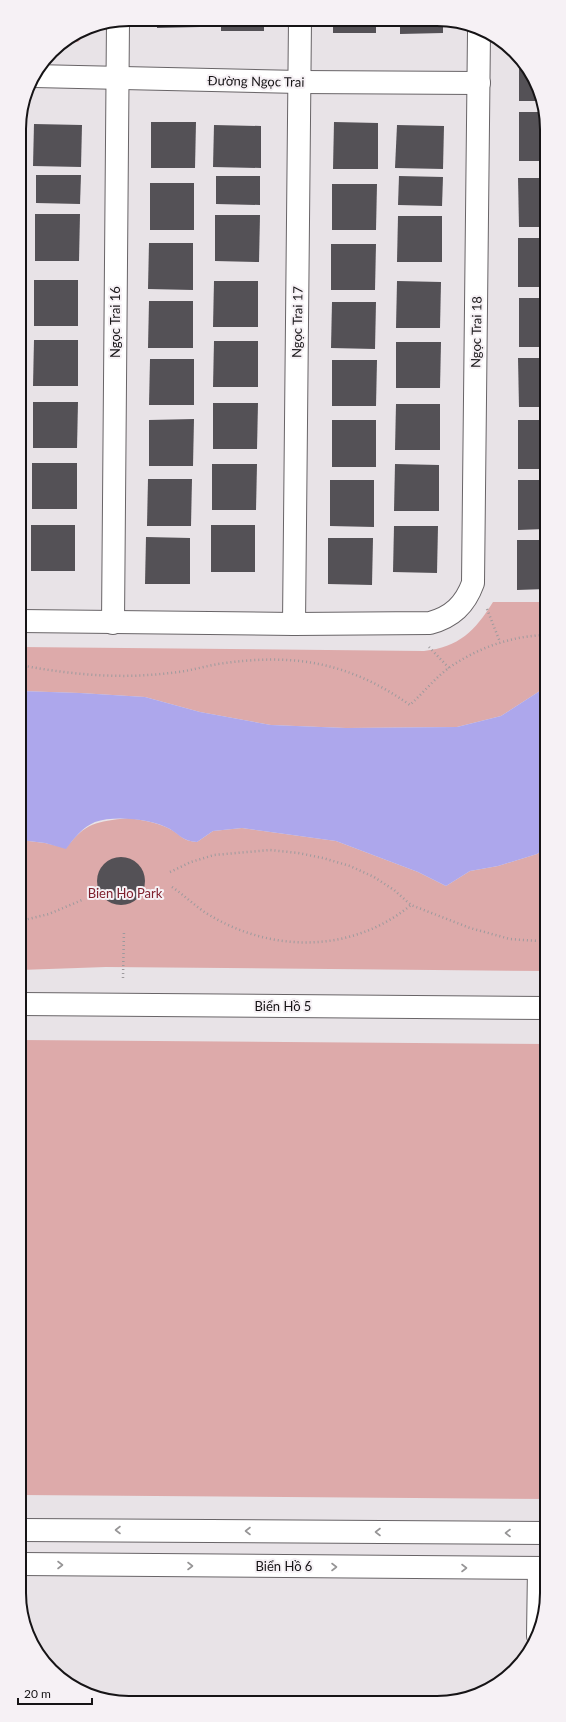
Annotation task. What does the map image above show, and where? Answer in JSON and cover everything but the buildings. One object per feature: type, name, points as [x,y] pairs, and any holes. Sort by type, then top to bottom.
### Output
[{"type":"street","name":"Ngọc Trai 17","points":[[294,624],[300,26]]},
{"type":"street","name":"Ngọc Trai 16","points":[[113,623],[118,27]]},
{"type":"street","name":"Ngọc Trai 18","points":[[294,624],[430,623],[443,620],[459,608],[469,596],[473,583],[479,35]]},
{"type":"street","name":"Đường Ngọc Trai","points":[[41,76],[300,82],[479,83]]},
{"type":"street","points":[[26,621],[294,624]]},
{"type":"street","name":"Biển Hồ 5","points":[[26,1004],[540,1008]]},
{"type":"street","points":[[26,1530],[540,1533]]},
{"type":"street","name":"Biển Hồ 6","points":[[26,1564],[540,1568]]},
{"type":"path","points":[[485,605],[500,642]]},
{"type":"path","points":[[26,666],[80,674],[148,675],[185,671],[217,664],[254,660],[282,659],[307,661],[334,667],[364,678],[388,690],[410,705],[449,668],[477,651],[500,642],[533,635],[540,635]]},
{"type":"path","points":[[426,644],[449,668]]},
{"type":"path","points":[[170,872],[192,862],[214,855],[270,850],[298,853],[323,858],[350,866],[374,877],[394,890],[411,905],[470,928],[510,939],[538,940]]},
{"type":"path","points":[[172,887],[206,913],[234,927],[258,936],[287,943],[313,943],[334,940],[360,933],[382,924],[400,914],[411,905]]},
{"type":"path","points":[[26,920],[49,914],[82,900]]},
{"type":"path","points":[[123,978],[124,930]]},
{"type":"green space","points":[[82,37],[78,42],[74,42]]},
{"type":"green space","points":[[493,602],[540,602],[540,691],[501,716],[457,727],[346,728],[271,725],[200,712],[145,697],[26,691],[26,647],[424,651],[447,646],[465,636],[480,621]]},
{"type":"green space","name":"Bien Ho Park","points":[[128,818],[159,824],[172,830],[184,839],[197,842],[213,831],[242,828],[336,841],[418,872],[446,886],[470,871],[498,866],[540,852],[540,971],[106,967],[26,970],[26,841],[66,848],[73,839],[86,828],[100,822]]},
{"type":"green space","points":[[26,1040],[540,1044],[540,1499],[26,1495]]},
{"type":"shaded area","points":[[26,691],[145,697],[200,712],[271,725],[346,728],[457,727],[501,716],[540,691],[540,852],[498,866],[470,871],[446,886],[418,872],[336,841],[242,828],[213,831],[197,842],[182,838],[170,829],[154,823],[133,819],[113,819],[95,822],[87,827],[66,849],[45,843],[26,841]]}]
